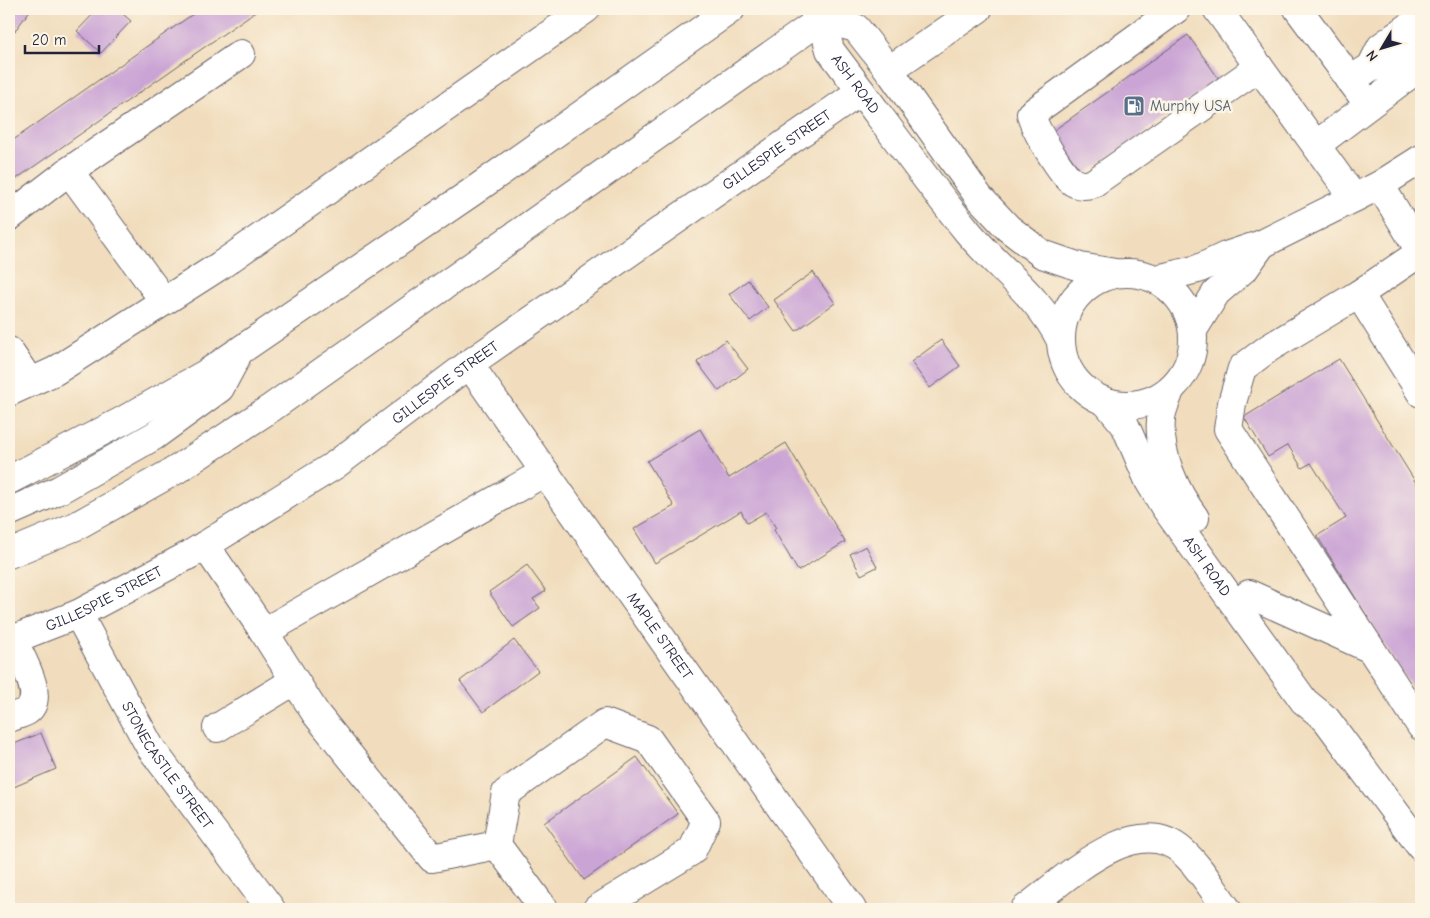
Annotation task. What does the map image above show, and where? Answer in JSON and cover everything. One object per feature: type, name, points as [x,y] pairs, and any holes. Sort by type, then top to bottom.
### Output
[{"type":"main road","points":[[9,351],[20,387],[56,371],[220,265],[586,9]]},
{"type":"main road","points":[[9,480],[124,420],[207,373],[472,192],[730,9]]},
{"type":"main road","points":[[889,70],[978,9]]},
{"type":"main road","points":[[1176,9],[1031,114],[1038,134],[1072,182],[1082,186],[1092,184],[1259,67]]},
{"type":"main road","points":[[1217,9],[1354,198]]},
{"type":"main road","points":[[1298,9],[1360,73],[1369,105]]},
{"type":"main road","points":[[9,554],[76,526],[176,470],[271,408],[823,12],[856,28],[889,70],[979,197],[1008,228],[1042,254],[1080,267],[1115,274]]},
{"type":"main road","name":"ASH ROAD","points":[[823,12],[830,50],[969,233],[1040,306],[1061,341]]},
{"type":"main road","points":[[1360,73],[1381,47],[1416,22],[1421,23]]},
{"type":"main road","points":[[1360,73],[1395,66],[1421,48]]},
{"type":"main road","points":[[9,218],[70,171],[241,54]]},
{"type":"main road","points":[[1316,144],[1421,66]]},
{"type":"main road","name":"GILLESPIE STREET","points":[[11,640],[78,614],[205,545],[335,466],[469,364],[861,90]]},
{"type":"main road","points":[[1157,279],[1190,271],[1262,244],[1380,185],[1421,159]]},
{"type":"main road","points":[[70,171],[164,302]]},
{"type":"main road","points":[[1380,185],[1421,253],[1359,294],[1269,348],[1242,368],[1232,403],[1228,430],[1421,726]]},
{"type":"main road","points":[[1193,330],[1216,293],[1245,268],[1262,244]]},
{"type":"main road","points":[[1136,273],[1157,279],[1174,292],[1186,309],[1193,330],[1190,359],[1184,373],[1170,390],[1150,402],[1128,405],[1106,402],[1086,391],[1071,374],[1062,353],[1061,341],[1066,311],[1078,293],[1095,280],[1115,274],[1136,273]]},
{"type":"main road","points":[[1359,294],[1421,393]]},
{"type":"main road","points":[[9,512],[59,490],[154,436],[220,388],[241,350]]},
{"type":"main road","name":"MAPLE STREET","points":[[469,364],[852,909]]},
{"type":"main road","name":"ASH ROAD","points":[[1170,390],[1161,419],[1162,436],[1175,486],[1187,508],[1318,690],[1326,719]]},
{"type":"main road","name":"ASH ROAD","points":[[1106,402],[1125,425],[1149,481],[1164,506],[1304,701],[1326,719],[1421,847]]},
{"type":"main road","points":[[264,632],[545,472]]},
{"type":"main road","points":[[205,545],[264,632],[316,714],[432,858],[497,845]]},
{"type":"main road","points":[[1249,594],[1371,649]]},
{"type":"main road","name":"STONECASTLE STREET","points":[[78,614],[150,747],[271,909]]},
{"type":"main road","points":[[9,718],[27,711],[33,703],[36,692],[11,640]]},
{"type":"main road","points":[[217,728],[294,681]]},
{"type":"main road","points":[[544,909],[497,845],[506,793],[606,723],[648,738],[706,821],[692,851],[597,909]]},
{"type":"main road","points":[[1025,909],[1096,856],[1120,843],[1138,838],[1162,840],[1182,850],[1227,909]]},
{"type":"building","points":[[9,9],[31,9],[9,39]]},
{"type":"building","points":[[98,9],[117,9],[131,21],[101,53],[77,31]]},
{"type":"building","points":[[200,9],[255,9],[256,11],[9,184],[9,143]]},
{"type":"building","name":"Murphy USA","points":[[1188,35],[1219,79],[1081,177],[1050,133]]},
{"type":"building","points":[[813,272],[835,303],[796,331],[774,300]]},
{"type":"building","points":[[748,280],[768,307],[750,321],[729,294]]},
{"type":"building","points":[[726,340],[748,369],[719,391],[697,362]]},
{"type":"building","points":[[941,340],[960,366],[930,388],[911,362]]},
{"type":"building","points":[[1339,359],[1421,491],[1421,703],[1317,536],[1346,518],[1311,463],[1302,468],[1288,445],[1268,457],[1244,417]]},
{"type":"building","points":[[700,429],[729,478],[786,443],[845,542],[798,571],[774,530],[776,528],[766,512],[747,523],[741,511],[655,563],[634,529],[674,506],[647,461]]},
{"type":"building","points":[[866,546],[877,567],[861,575],[850,554]]},
{"type":"building","points":[[527,565],[546,591],[533,599],[540,608],[513,627],[489,592]]},
{"type":"building","points":[[514,640],[538,671],[483,712],[460,681]]},
{"type":"building","points":[[41,733],[56,769],[9,789],[9,746]]},
{"type":"building","points":[[637,757],[678,814],[584,880],[544,823]]},
{"type":"place","name":"Murphy USA","points":[[1134,106]]}]
